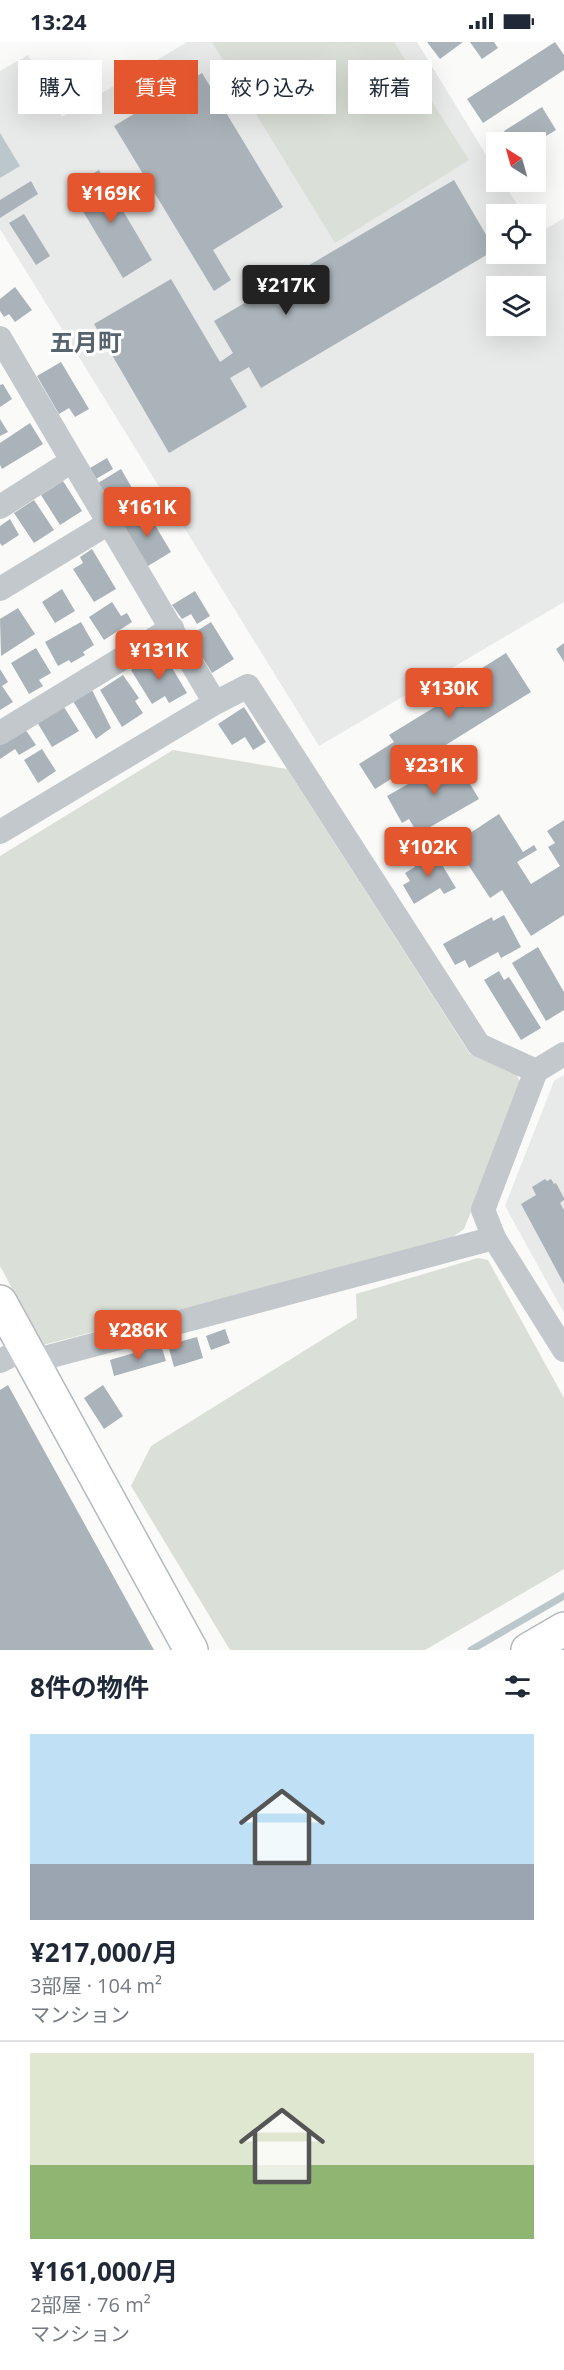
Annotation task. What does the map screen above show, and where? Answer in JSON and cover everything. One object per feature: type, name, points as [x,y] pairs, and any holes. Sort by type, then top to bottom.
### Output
[{"type":"street","points":[[0,338],[7,365],[72,461],[215,703]]},
{"type":"street","points":[[0,507],[72,461]]},
{"type":"street","points":[[0,589],[109,523]]},
{"type":"street","points":[[0,733],[172,628]]},
{"type":"street","points":[[0,832],[215,703],[248,686],[478,1045],[536,1071]]},
{"type":"street","points":[[564,1054],[536,1071],[483,1210],[494,1238],[564,1350]]},
{"type":"street","points":[[19,1357],[494,1238]]},
{"type":"street","points":[[0,1302],[19,1357],[191,1650]]},
{"type":"street","points":[[528,1650],[564,1629]]},
{"type":"shaded area","points":[[187,42],[417,42],[428,60],[348,60],[348,114],[432,114],[432,66],[486,155],[486,192],[509,192],[517,204],[486,204],[486,264],[546,264],[546,229],[564,218],[564,602],[319,746],[0,229],[0,71],[18,61],[18,114],[60,114],[62,117],[67,114],[102,114],[102,93],[114,86],[114,114],[198,114],[198,60],[157,60]]},
{"type":"shaded area","points":[[212,42],[394,42],[405,60],[348,60],[348,114],[432,114],[432,102],[469,160],[335,243],[256,114],[336,114],[336,60],[223,60]]},
{"type":"shaded area","points":[[28,55],[31,60],[19,60]]},
{"type":"shaded area","points":[[0,133],[20,166],[0,178]]},
{"type":"shaded area","points":[[173,750],[287,769],[470,1054],[516,1074],[522,1085],[464,1229],[450,1239],[43,1345],[0,1266],[0,856]]},
{"type":"shaded area","points":[[564,1075],[564,1313],[505,1206],[554,1081]]},
{"type":"shaded area","points":[[478,1258],[488,1260],[564,1398],[564,1569],[425,1650],[230,1650],[131,1486],[151,1446],[357,1318],[356,1294]]},
{"type":"building","points":[[427,42],[463,42],[440,59]]},
{"type":"building","points":[[470,42],[494,42],[498,48],[482,59]]},
{"type":"building","points":[[555,42],[564,55],[564,70],[483,123],[467,99]]},
{"type":"building","points":[[202,73],[210,86],[210,114],[227,114],[283,207],[213,250],[231,280],[214,291],[114,126],[134,114],[198,114],[198,75]]},
{"type":"building","points":[[542,107],[556,130],[546,136],[546,132],[504,131]]},
{"type":"building","points":[[99,170],[152,260],[123,278],[69,188]]},
{"type":"building","points":[[454,180],[486,235],[486,255],[261,388],[249,367],[230,378],[247,407],[169,453],[94,324],[171,279],[220,362],[233,353],[214,321]]},
{"type":"building","points":[[31,181],[38,194],[0,218],[0,200]]},
{"type":"building","points":[[24,214],[50,256],[36,265],[9,223]]},
{"type":"building","points":[[15,287],[32,310],[15,322],[9,314],[4,317],[0,311],[0,299]]},
{"type":"building","points":[[61,362],[89,409],[75,417],[69,408],[59,414],[37,376]]},
{"type":"building","points":[[3,384],[12,399],[0,407],[0,385]]},
{"type":"building","points":[[0,419],[8,432],[0,436]]},
{"type":"building","points":[[30,423],[43,444],[2,469],[0,443]]},
{"type":"building","points":[[107,458],[113,469],[96,479],[90,468]]},
{"type":"building","points":[[121,469],[135,493],[113,507],[98,483]]},
{"type":"building","points":[[63,481],[82,511],[60,525],[41,495]]},
{"type":"building","points":[[34,500],[54,530],[34,543],[14,513]]},
{"type":"building","points":[[146,510],[171,552],[148,566],[123,524]]},
{"type":"building","points":[[10,519],[19,535],[2,546],[0,526]]},
{"type":"building","points":[[92,549],[116,589],[94,602],[73,569],[83,563],[80,557]]},
{"type":"building","points":[[62,589],[75,611],[55,623],[42,602]]},
{"type":"building","points":[[195,591],[210,616],[197,624],[191,614],[182,619],[172,605]]},
{"type":"building","points":[[112,602],[121,616],[127,613],[132,622],[104,640],[89,617]]},
{"type":"building","points":[[18,608],[35,634],[1,656],[0,619]]},
{"type":"building","points":[[81,622],[94,645],[83,652],[85,655],[71,663],[69,660],[58,666],[45,642]]},
{"type":"building","points":[[211,622],[234,659],[212,673],[189,636]]},
{"type":"building","points":[[564,643],[564,662],[556,649]]},
{"type":"building","points":[[36,648],[51,673],[39,680],[43,686],[29,694],[11,663]]},
{"type":"building","points":[[506,653],[531,692],[375,789],[359,764],[394,742],[389,735],[443,702],[439,695]]},
{"type":"building","points":[[152,657],[158,667],[168,661],[187,693],[169,703],[165,696],[152,704],[131,670]]},
{"type":"building","points":[[0,669],[8,682],[2,686],[13,702],[0,710]]},
{"type":"building","points":[[123,675],[139,698],[135,701],[143,713],[122,727],[100,690]]},
{"type":"building","points":[[92,690],[111,728],[96,739],[73,701]]},
{"type":"building","points":[[64,707],[79,731],[52,747],[37,722]]},
{"type":"building","points":[[244,707],[266,742],[253,750],[245,737],[232,745],[218,724]]},
{"type":"building","points":[[23,726],[36,745],[19,755],[15,749],[0,759],[0,740]]},
{"type":"building","points":[[42,749],[56,771],[38,783],[24,760]]},
{"type":"building","points":[[451,752],[479,799],[418,834],[409,819],[402,823],[387,796],[445,763],[442,757]]},
{"type":"building","points":[[499,814],[523,852],[534,845],[537,850],[517,862],[531,884],[560,866],[548,847],[555,843],[547,831],[564,820],[564,915],[531,936],[502,890],[490,898],[467,863],[471,860],[458,841]]},
{"type":"building","points":[[433,850],[456,888],[444,894],[440,888],[414,904],[403,885],[410,881],[405,873],[415,867],[413,863]]},
{"type":"building","points":[[504,915],[521,947],[501,958],[498,952],[469,968],[465,960],[455,965],[443,944],[492,917],[493,921]]},
{"type":"building","points":[[538,947],[564,992],[564,1010],[546,1021],[512,963]]},
{"type":"building","points":[[499,971],[504,980],[509,977],[541,1028],[521,1040],[484,980]]},
{"type":"building","points":[[545,1179],[547,1181],[551,1179],[554,1184],[556,1183],[564,1198],[560,1203],[564,1210],[564,1284],[521,1204],[536,1195],[532,1187]]},
{"type":"building","points":[[225,1329],[230,1343],[211,1350],[206,1336]]},
{"type":"building","points":[[197,1337],[203,1358],[174,1367],[168,1345]]},
{"type":"building","points":[[161,1345],[166,1361],[114,1376],[110,1360]]},
{"type":"building","points":[[8,1385],[154,1650],[0,1650],[0,1390]]},
{"type":"building","points":[[103,1385],[123,1416],[104,1429],[84,1398]]},
{"type":"waterway","points":[[471,1650],[564,1596]]},
{"type":"district","name":"五月町","points":[[86,343]]}]
